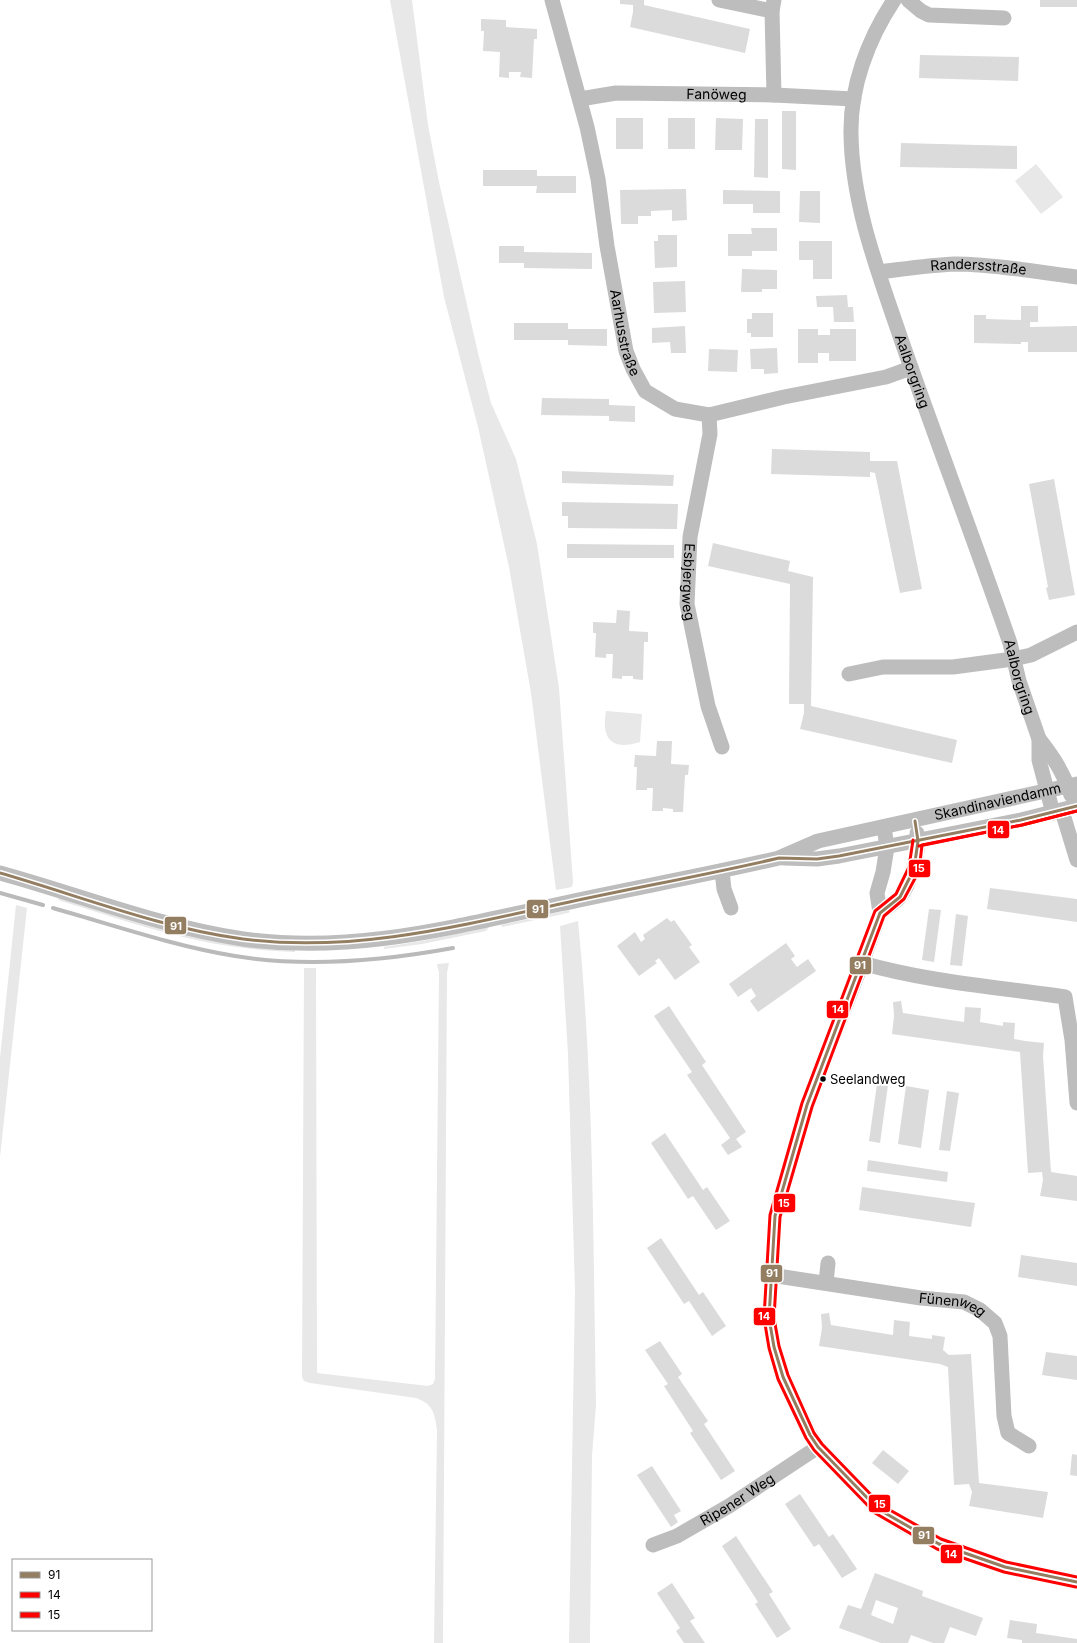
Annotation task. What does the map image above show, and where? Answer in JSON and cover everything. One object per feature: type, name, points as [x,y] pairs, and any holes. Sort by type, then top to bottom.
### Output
[{"type":"street","name":"Aarhusstraße","points":[[552,0],[580,99],[598,179],[607,246],[626,351],[630,363],[645,391],[675,409],[709,415],[784,397],[886,377],[911,368]]},
{"type":"street","points":[[719,0],[773,6],[774,94]]},
{"type":"street","name":"Aalborgring","points":[[894,0],[868,49],[858,79],[854,99],[851,133],[855,182],[867,236],[911,368],[1010,643],[1013,659],[1039,739],[1039,760],[1048,791],[1067,809]]},
{"type":"street","points":[[908,0],[929,14],[1004,18]]},
{"type":"street","name":"Fanöweg","points":[[580,99],[616,93],[774,94],[854,99]]},
{"type":"street","name":"Randersstraße","points":[[879,272],[957,264],[1077,277]]},
{"type":"street","name":"Esbjergweg","points":[[709,415],[710,434],[690,538],[687,604],[708,706],[722,746]]},
{"type":"street","points":[[849,674],[883,667],[960,666],[1013,659],[1031,655],[1077,632]]},
{"type":"street","name":"Aalborgring","points":[[1039,739],[1053,756],[1072,785],[1067,809]]},
{"type":"street","name":"Skandinaviendamm","points":[[0,873],[192,929],[243,939],[282,942],[347,943],[405,937],[438,931],[722,871],[779,858],[814,842],[915,821],[1072,785]]},
{"type":"street","points":[[1067,809],[1077,860]]},
{"type":"street","name":"Skandinaviendamm","points":[[779,858],[817,859],[918,841],[1067,809]]},
{"type":"street","points":[[880,913],[900,897],[914,869],[918,841],[915,821]]},
{"type":"street","points":[[884,827],[887,847],[883,872],[877,893],[880,913],[815,1083],[775,1216],[769,1318],[774,1347],[783,1377],[810,1435],[818,1447],[878,1509],[939,1544],[1005,1567],[1077,1582]]},
{"type":"street","points":[[722,871],[724,889],[731,908]]},
{"type":"street","points":[[862,963],[887,970],[942,980],[1071,998],[1072,1040],[1077,1103]]},
{"type":"street","points":[[826,1283],[828,1263]]},
{"type":"street","name":"Fünenweg","points":[[771,1275],[921,1298],[964,1302],[980,1310],[995,1323],[1000,1336],[1004,1416],[1008,1433],[1029,1446]]},
{"type":"street","name":"Ripener Weg","points":[[653,1546],[677,1536],[729,1506],[818,1447]]},
{"type":"shaded area","points":[[390,0],[412,0],[428,125],[439,182],[478,353],[491,403],[516,459],[537,544],[559,688],[573,882],[572,887],[556,890],[531,693],[509,567],[478,427],[444,297]]},
{"type":"shaded area","points":[[1036,164],[1063,197],[1041,214],[1015,181]]},
{"type":"shaded area","points":[[606,711],[642,714],[640,742],[622,745],[616,744],[611,740],[605,729]]},
{"type":"shaded area","points":[[59,898],[295,950],[295,952],[243,948],[191,939],[124,921],[58,900]]},
{"type":"shaded area","points":[[16,905],[27,908],[0,1157],[0,1058]]},
{"type":"shaded area","points":[[569,910],[570,912],[568,913],[502,927],[501,925],[506,924]]},
{"type":"shaded area","points":[[578,921],[587,1042],[592,1163],[596,1405],[592,1456],[590,1643],[569,1643],[575,1290],[568,1054],[560,926]]},
{"type":"shaded area","points":[[489,927],[486,931],[422,944],[384,949],[384,947],[422,941]]},
{"type":"shaded area","points":[[449,963],[447,973],[443,1643],[434,1643],[437,1430],[434,1414],[426,1403],[416,1398],[310,1383],[304,1381],[302,1377],[304,968],[316,968],[317,1373],[428,1386],[433,1384],[435,1379],[439,973],[437,964]]},
{"type":"building","points":[[620,0],[644,0],[644,5],[750,29],[745,53],[630,27],[633,5],[620,4]]},
{"type":"building","points":[[1040,0],[1077,0],[1077,7],[1040,7]]},
{"type":"building","points":[[481,19],[506,20],[506,27],[537,29],[537,39],[534,39],[532,78],[520,77],[521,72],[509,72],[509,78],[499,77],[500,52],[483,51],[484,31],[481,31]]},
{"type":"building","points":[[920,55],[1019,57],[1018,81],[919,78]]},
{"type":"building","points":[[782,111],[796,111],[796,170],[782,169]]},
{"type":"building","points":[[616,118],[643,118],[643,149],[616,149]]},
{"type":"building","points":[[668,118],[695,118],[695,149],[668,149]]},
{"type":"building","points":[[716,118],[743,119],[742,150],[715,150]]},
{"type":"building","points":[[755,119],[768,119],[768,178],[754,177]]},
{"type":"building","points":[[901,143],[1017,146],[1017,169],[900,167]]},
{"type":"building","points":[[483,170],[537,170],[537,176],[576,176],[576,193],[536,193],[537,186],[483,186]]},
{"type":"building","points":[[686,189],[687,220],[672,221],[672,210],[651,211],[651,216],[638,216],[638,224],[621,224],[620,190]]},
{"type":"building","points":[[723,190],[780,191],[780,213],[753,213],[753,204],[723,204]]},
{"type":"building","points":[[800,191],[820,191],[820,223],[799,222]]},
{"type":"building","points":[[751,228],[777,228],[777,251],[752,251],[752,256],[728,256],[728,234],[752,234]]},
{"type":"building","points":[[658,235],[677,235],[677,267],[655,268],[654,241],[658,241]]},
{"type":"building","points":[[799,241],[832,241],[832,279],[813,279],[813,260],[799,260]]},
{"type":"building","points":[[499,246],[524,246],[524,252],[592,253],[592,269],[524,268],[524,263],[499,263]]},
{"type":"building","points":[[742,269],[777,270],[777,289],[762,289],[762,292],[741,292]]},
{"type":"building","points":[[685,281],[686,312],[654,313],[653,282]]},
{"type":"building","points":[[847,295],[848,307],[853,307],[854,322],[834,322],[833,307],[817,307],[816,296]]},
{"type":"building","points":[[1021,306],[1038,306],[1038,322],[1030,322],[1030,327],[1077,326],[1077,352],[1028,352],[1028,342],[1021,342],[1021,344],[974,343],[974,315],[986,315],[986,319],[1021,320]]},
{"type":"building","points":[[752,313],[773,313],[773,337],[751,337],[751,333],[747,333],[747,319],[752,319]]},
{"type":"building","points":[[514,323],[568,323],[568,329],[607,329],[607,346],[568,345],[568,340],[514,340]]},
{"type":"building","points":[[685,326],[686,353],[671,353],[670,342],[652,343],[652,328]]},
{"type":"building","points":[[798,329],[818,329],[818,335],[830,335],[830,329],[856,329],[856,361],[829,361],[829,353],[818,353],[818,363],[798,363]]},
{"type":"building","points":[[777,348],[778,373],[764,374],[764,369],[751,369],[750,349]]},
{"type":"building","points":[[709,349],[738,350],[737,372],[708,371]]},
{"type":"building","points":[[542,398],[609,399],[609,405],[635,406],[635,422],[609,421],[609,416],[541,415]]},
{"type":"building","points":[[772,449],[870,452],[870,461],[897,461],[922,589],[900,593],[875,473],[870,472],[870,477],[771,474]]},
{"type":"building","points":[[562,471],[674,475],[673,486],[562,483]]},
{"type":"building","points":[[1054,479],[1075,595],[1049,600],[1046,588],[1048,587],[1029,484]]},
{"type":"building","points":[[562,502],[678,504],[677,529],[568,528],[568,516],[562,516]]},
{"type":"building","points":[[713,543],[790,561],[788,571],[813,577],[811,706],[957,740],[952,763],[800,729],[804,713],[804,704],[789,704],[790,584],[708,566]]},
{"type":"building","points":[[567,544],[674,545],[674,558],[567,558]]},
{"type":"building","points":[[617,610],[630,611],[629,631],[648,632],[648,642],[644,642],[643,680],[633,679],[633,676],[622,676],[622,679],[612,678],[613,654],[606,654],[606,658],[595,657],[596,633],[593,633],[593,622],[616,623]]},
{"type":"building","points":[[657,741],[672,741],[671,764],[689,765],[688,775],[685,775],[683,812],[673,812],[673,809],[663,808],[663,811],[652,811],[653,788],[647,788],[647,790],[636,790],[637,767],[634,767],[635,755],[656,756]]},
{"type":"building","points":[[990,888],[1077,899],[1077,922],[987,909]]},
{"type":"building","points":[[929,909],[941,910],[934,962],[922,960]]},
{"type":"building","points":[[956,914],[968,916],[962,966],[950,965]]},
{"type":"building","points":[[667,918],[671,922],[674,920],[692,945],[689,947],[700,962],[675,980],[659,958],[655,961],[657,963],[639,976],[617,946],[635,932],[641,942],[645,939],[643,935]]},
{"type":"building","points":[[786,943],[795,956],[791,959],[797,967],[808,959],[816,971],[758,1012],[750,1001],[756,996],[751,988],[738,997],[729,984]]},
{"type":"building","points":[[901,1001],[903,1013],[964,1022],[965,1007],[981,1008],[980,1022],[1003,1026],[1003,1022],[1015,1023],[1014,1039],[1044,1043],[1043,1056],[1051,1172],[1077,1176],[1077,1201],[1040,1196],[1043,1180],[1042,1172],[1028,1173],[1020,1052],[892,1034],[894,1016],[893,1002]]},
{"type":"building","points":[[669,1006],[706,1062],[702,1065],[746,1132],[736,1139],[742,1147],[728,1155],[721,1145],[730,1138],[687,1075],[692,1072],[654,1016]]},
{"type":"building","points":[[877,1084],[888,1085],[880,1143],[869,1141]]},
{"type":"building","points":[[906,1086],[929,1090],[921,1148],[898,1144]]},
{"type":"building","points":[[947,1091],[959,1093],[950,1151],[939,1150]]},
{"type":"building","points":[[665,1133],[703,1190],[707,1187],[730,1221],[716,1230],[693,1196],[688,1199],[651,1143]]},
{"type":"building","points":[[868,1160],[948,1172],[947,1182],[867,1171]]},
{"type":"building","points":[[862,1187],[975,1203],[971,1227],[859,1210]]},
{"type":"building","points":[[661,1238],[699,1295],[703,1292],[726,1326],[712,1336],[689,1301],[684,1304],[647,1248]]},
{"type":"building","points":[[1021,1255],[1077,1263],[1077,1286],[1018,1277]]},
{"type":"building","points":[[829,1313],[831,1325],[893,1335],[894,1320],[910,1322],[909,1336],[932,1339],[932,1335],[945,1337],[943,1350],[949,1355],[971,1354],[979,1483],[1048,1492],[1043,1518],[969,1506],[972,1492],[969,1484],[954,1485],[948,1367],[940,1364],[819,1346],[822,1328],[821,1314]]},
{"type":"building","points":[[660,1341],[682,1374],[678,1377],[708,1421],[704,1424],[735,1471],[721,1480],[690,1433],[693,1431],[664,1386],[668,1384],[645,1350]]},
{"type":"building","points":[[1046,1352],[1077,1356],[1077,1380],[1042,1375]]},
{"type":"building","points":[[883,1450],[909,1471],[898,1484],[872,1463]]},
{"type":"building","points":[[1072,1454],[1077,1455],[1077,1476],[1070,1475]]},
{"type":"building","points":[[652,1466],[681,1511],[674,1515],[678,1522],[671,1527],[637,1475]]},
{"type":"building","points":[[800,1494],[829,1537],[833,1534],[857,1569],[842,1578],[819,1544],[814,1547],[785,1504]]},
{"type":"building","points":[[736,1536],[773,1592],[769,1594],[791,1629],[777,1638],[755,1604],[758,1602],[722,1546]]},
{"type":"building","points":[[875,1573],[923,1591],[922,1596],[983,1618],[976,1636],[950,1627],[944,1643],[933,1643],[911,1635],[908,1643],[881,1643],[839,1628],[848,1605],[861,1609]],"holes":[[[876,1600],[898,1608],[893,1624],[871,1615]]]},
{"type":"building","points":[[672,1583],[695,1618],[690,1621],[705,1643],[684,1643],[676,1631],[680,1628],[657,1593]]},
{"type":"building","points":[[1010,1620],[1037,1624],[1036,1633],[1077,1639],[1077,1643],[1022,1643],[1022,1640],[1007,1638]]},
{"type":"waterway","points":[[0,893],[43,905]]},
{"type":"waterway","points":[[53,908],[189,947],[262,960],[289,962],[344,961],[426,953],[453,948]]},
{"type":"transit line","name":"91","points":[[0,873],[151,919],[212,934],[243,939],[323,943],[363,940],[442,929],[779,858],[817,859],[839,856],[1021,820],[1077,806]]},
{"type":"transit line","name":"14","points":[[919,846],[1022,825],[1077,811]]},
{"type":"transit line","name":"15","points":[[1077,811],[1022,825],[922,845],[919,871],[904,899],[884,916],[812,1107],[780,1217],[774,1318],[779,1346],[788,1375],[814,1433],[822,1444],[881,1505],[941,1539],[1006,1562],[1077,1577]]},
{"type":"transit line","name":"91","points":[[915,821],[918,841],[914,869],[900,897],[880,913],[807,1105],[775,1216],[769,1318],[774,1347],[783,1377],[810,1435],[818,1447],[878,1509],[939,1544],[1005,1567],[1077,1582]]},
{"type":"transit line","name":"14","points":[[913,840],[909,867],[896,894],[875,911],[802,1103],[770,1215],[764,1318],[769,1348],[778,1379],[806,1438],[814,1450],[875,1513],[937,1549],[1004,1572],[1076,1587]]},
{"type":"place","name":"Seelandweg","points":[[823,1079]]}]
